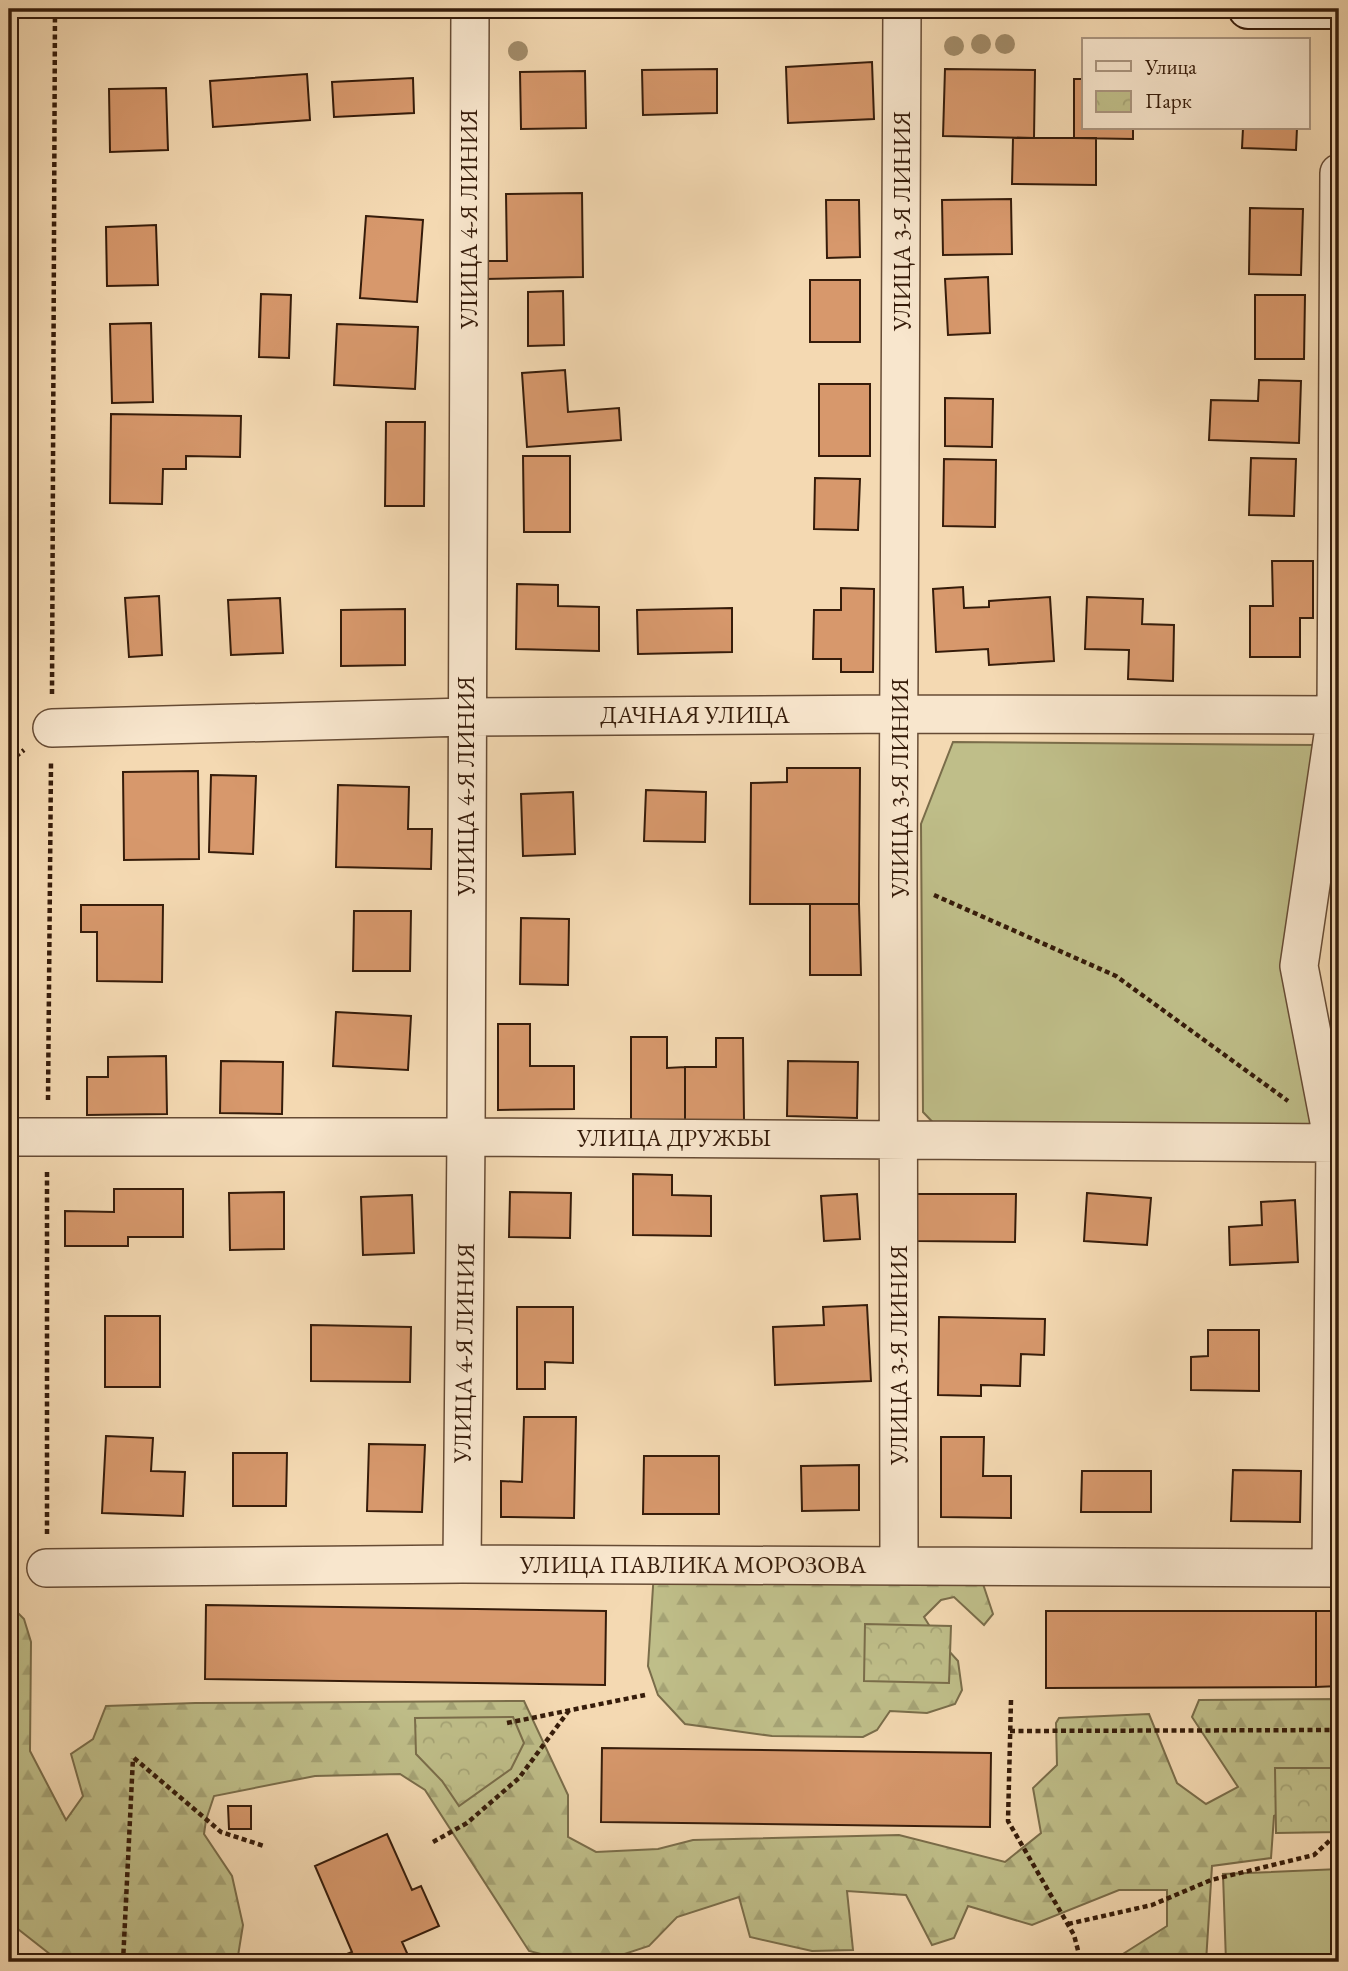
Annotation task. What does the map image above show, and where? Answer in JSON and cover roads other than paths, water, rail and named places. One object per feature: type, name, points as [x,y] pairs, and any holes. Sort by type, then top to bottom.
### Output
[{"type":"street","name":"УЛИЦА 4-Я ЛИНИЯ","points":[[462,1564],[470,9]]},
{"type":"street","name":"УЛИЦА 3-Я ЛИНИЯ","points":[[899,1566],[898,878],[901,714],[902,9]]},
{"type":"street","points":[[1248,9],[1339,9]]},
{"type":"street","points":[[1335,1568],[1335,1139],[1299,966],[1338,715],[1339,173]]},
{"type":"street","name":"ДАЧНАЯ УЛИЦА","points":[[52,728],[466,717],[1338,715]]},
{"type":"street","name":"УЛИЦА ДРУЖБЫ","points":[[9,1137],[1335,1139]]},
{"type":"street","name":"УЛИЦА ПАВЛИКА МОРОЗОВА","points":[[46,1569],[462,1564],[1335,1568]]}]
